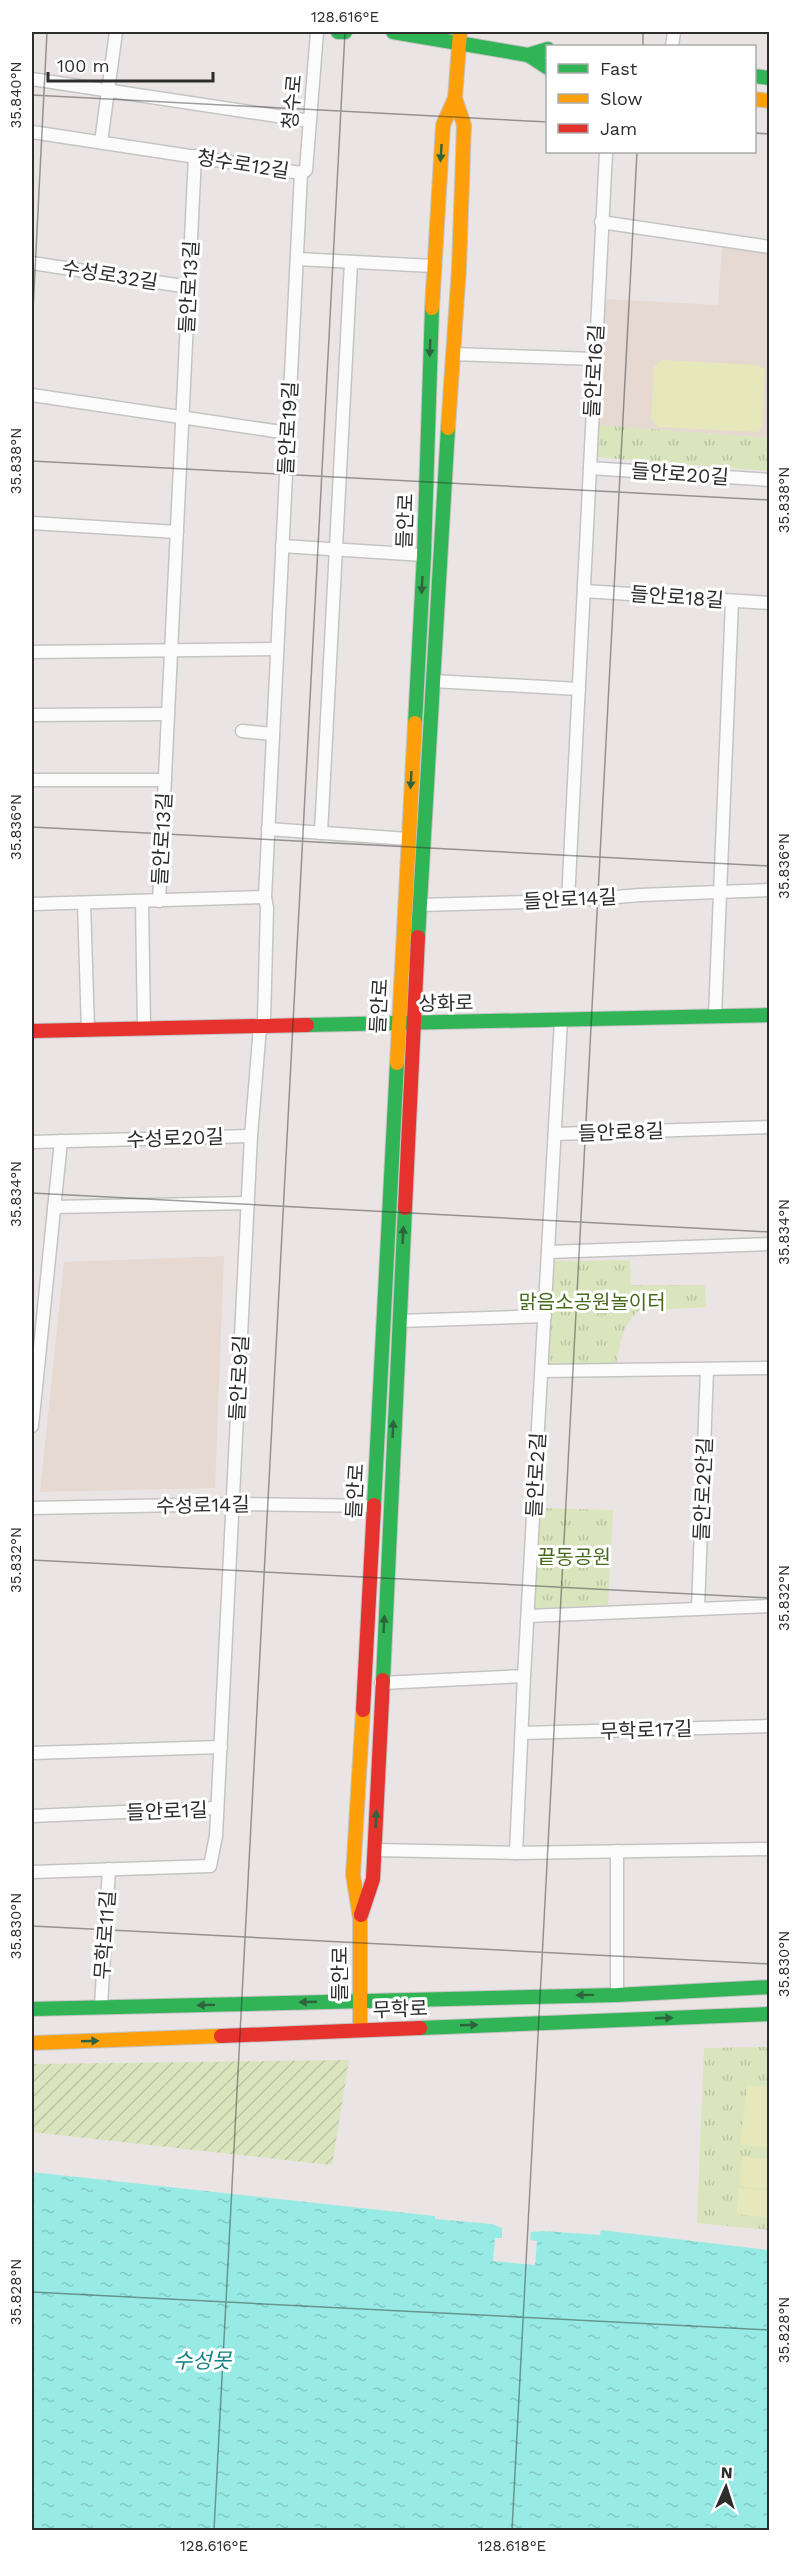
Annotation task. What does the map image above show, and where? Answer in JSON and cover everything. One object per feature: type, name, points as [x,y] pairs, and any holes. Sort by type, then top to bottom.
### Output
[{"type":"main road","points":[[339,32],[345,32]]},
{"type":"main road","points":[[393,32],[460,38],[528,55],[546,67]]},
{"type":"main road","name":"들안로","points":[[360,2030],[360,1918],[353,1875],[423,555],[434,266],[443,125],[455,98],[460,38]]},
{"type":"main road","points":[[528,55],[546,50]]},
{"type":"main road","name":"들안로","points":[[360,1918],[373,1879],[375,1850],[413,1024],[453,354],[464,125],[455,98]]},
{"type":"main road","name":"상화로","points":[[32,1031],[770,1015]]},
{"type":"main road","name":"무학로","points":[[32,2009],[616,1995],[770,1987]]},
{"type":"main road","name":"무학로","points":[[32,2043],[770,2014]]},
{"type":"street","points":[[101,142],[116,32]]},
{"type":"street","name":"청수로","points":[[301,173],[306,170],[318,32]]},
{"type":"street","points":[[32,79],[310,121]]},
{"type":"street","name":"청수로12길","points":[[32,132],[301,173],[297,259]]},
{"type":"street","points":[[606,153],[602,222],[770,247]]},
{"type":"street","name":"들안로13길","points":[[195,156],[159,901],[265,897]]},
{"type":"street","name":"들안로16길","points":[[568,901],[602,222]]},
{"type":"street","points":[[297,259],[434,266]]},
{"type":"street","name":"들안로19길","points":[[268,829],[297,259]]},
{"type":"street","points":[[321,833],[351,262]]},
{"type":"street","name":"수성로32길","points":[[32,263],[189,287]]},
{"type":"street","points":[[453,354],[595,358]]},
{"type":"street","points":[[32,395],[288,433]]},
{"type":"street","name":"들안로20길","points":[[590,468],[770,480]]},
{"type":"street","points":[[32,523],[177,532]]},
{"type":"street","points":[[282,546],[423,555]]},
{"type":"street","name":"들안로18길","points":[[584,591],[770,603]]},
{"type":"street","points":[[715,1016],[732,601]]},
{"type":"street","points":[[32,652],[277,649]]},
{"type":"street","points":[[433,681],[579,689]]},
{"type":"street","points":[[32,715],[168,714]]},
{"type":"street","points":[[242,731],[273,734]]},
{"type":"street","points":[[32,780],[165,780]]},
{"type":"street","points":[[251,1136],[260,1027],[264,1020],[268,829],[408,839]]},
{"type":"street","name":"들안로14길","points":[[420,905],[568,901],[770,890]]},
{"type":"street","points":[[142,901],[144,1029]]},
{"type":"street","points":[[32,904],[159,901]]},
{"type":"street","points":[[84,903],[88,1030]]},
{"type":"street","points":[[555,1134],[561,1020]]},
{"type":"street","name":"들안로8길","points":[[545,1316],[555,1134],[770,1126]]},
{"type":"street","name":"수성로20길","points":[[32,1142],[251,1136],[248,1203]]},
{"type":"street","points":[[32,1426],[61,1141]]},
{"type":"street","points":[[54,1208],[248,1203]]},
{"type":"street","name":"들안로9길","points":[[217,1808],[248,1203]]},
{"type":"street","points":[[548,1252],[770,1244]]},
{"type":"street","points":[[399,1322],[545,1316]]},
{"type":"street","name":"들안로2길","points":[[524,1676],[545,1316]]},
{"type":"street","name":"들안로2안길","points":[[698,1609],[707,1368]]},
{"type":"street","points":[[542,1371],[770,1368]]},
{"type":"street","name":"수성로14길","points":[[32,1508],[233,1504],[374,1506]]},
{"type":"street","points":[[528,1616],[770,1606]]},
{"type":"street","points":[[381,1683],[524,1676],[516,1852]]},
{"type":"street","name":"무학로17길","points":[[522,1733],[770,1726]]},
{"type":"street","points":[[32,1754],[220,1747]]},
{"type":"street","name":"들안로1길","points":[[32,1816],[217,1808],[216,1836],[210,1866],[110,1869]]},
{"type":"street","points":[[375,1850],[516,1852],[770,1849]]},
{"type":"street","points":[[616,1995],[617,1851]]},
{"type":"street","name":"무학로11길","points":[[32,1872],[110,1869],[100,2006]]},
{"type":"shaded area","points":[[722,247],[769,253],[769,438],[597,425],[603,299],[718,305]]},
{"type":"shaded area","points":[[224,1256],[215,1488],[40,1492],[64,1262]]},
{"type":"green space","points":[[662,360],[758,365],[765,370],[762,427],[758,432],[658,427],[651,419],[654,367]]},
{"type":"green space","points":[[597,425],[769,438],[767,471],[595,457]]},
{"type":"green space","name":"맑음소공원놀이터","points":[[630,1260],[631,1285],[705,1285],[706,1307],[638,1311],[623,1335],[617,1364],[546,1367],[553,1261]]},
{"type":"green space","name":"끝동공원","points":[[541,1508],[613,1510],[608,1605],[534,1609]]},
{"type":"green space","points":[[769,2047],[769,2230],[697,2223],[704,2048]]},
{"type":"green space","points":[[349,2060],[332,2165],[32,2132],[32,2064]]},
{"type":"green space","points":[[747,2085],[769,2087],[769,2148],[740,2145]]},
{"type":"green space","points":[[742,2157],[769,2159],[769,2189],[740,2186]]},
{"type":"green space","points":[[739,2188],[769,2191],[769,2218],[736,2214]]},
{"type":"water","name":"수성못","points":[[32,2172],[492,2224],[502,2228],[502,2238],[495,2238],[493,2261],[535,2265],[537,2241],[530,2240],[531,2232],[543,2231],[600,2235],[601,2230],[769,2250],[769,2530],[32,2530]]},
{"type":"traffic: fast","points":[[338,32],[345,32]]},
{"type":"traffic: fast","points":[[393,32],[528,55],[546,50]]},
{"type":"traffic: fast","points":[[528,55],[546,67]]},
{"type":"traffic: fast","points":[[756,76],[770,78]]},
{"type":"traffic: fast","points":[[415,723],[424,555],[432,308]]},
{"type":"traffic: fast","points":[[418,937],[448,428]]},
{"type":"traffic: fast","points":[[307,1025],[770,1015]]},
{"type":"traffic: fast","points":[[374,1505],[397,1063]]},
{"type":"traffic: fast","points":[[383,1680],[405,1208]]},
{"type":"traffic: fast","points":[[32,2009],[617,1995],[770,1987]]},
{"type":"traffic: fast","points":[[420,2028],[770,2014]]},
{"type":"traffic: slow","points":[[432,308],[443,125],[455,98],[460,32]]},
{"type":"traffic: slow","points":[[448,428],[459,268],[464,125],[455,98]]},
{"type":"traffic: slow","points":[[756,99],[770,101]]},
{"type":"traffic: slow","points":[[397,1063],[415,723]]},
{"type":"traffic: slow","points":[[360,2030],[360,1918],[353,1875],[363,1710]]},
{"type":"traffic: slow","points":[[32,2043],[221,2036]]},
{"type":"traffic: jam","points":[[405,1208],[418,937]]},
{"type":"traffic: jam","points":[[32,1031],[307,1025]]},
{"type":"traffic: jam","points":[[363,1710],[374,1505]]},
{"type":"traffic: jam","points":[[361,1915],[373,1879],[383,1680]]},
{"type":"traffic: jam","points":[[221,2036],[420,2028]]}]
